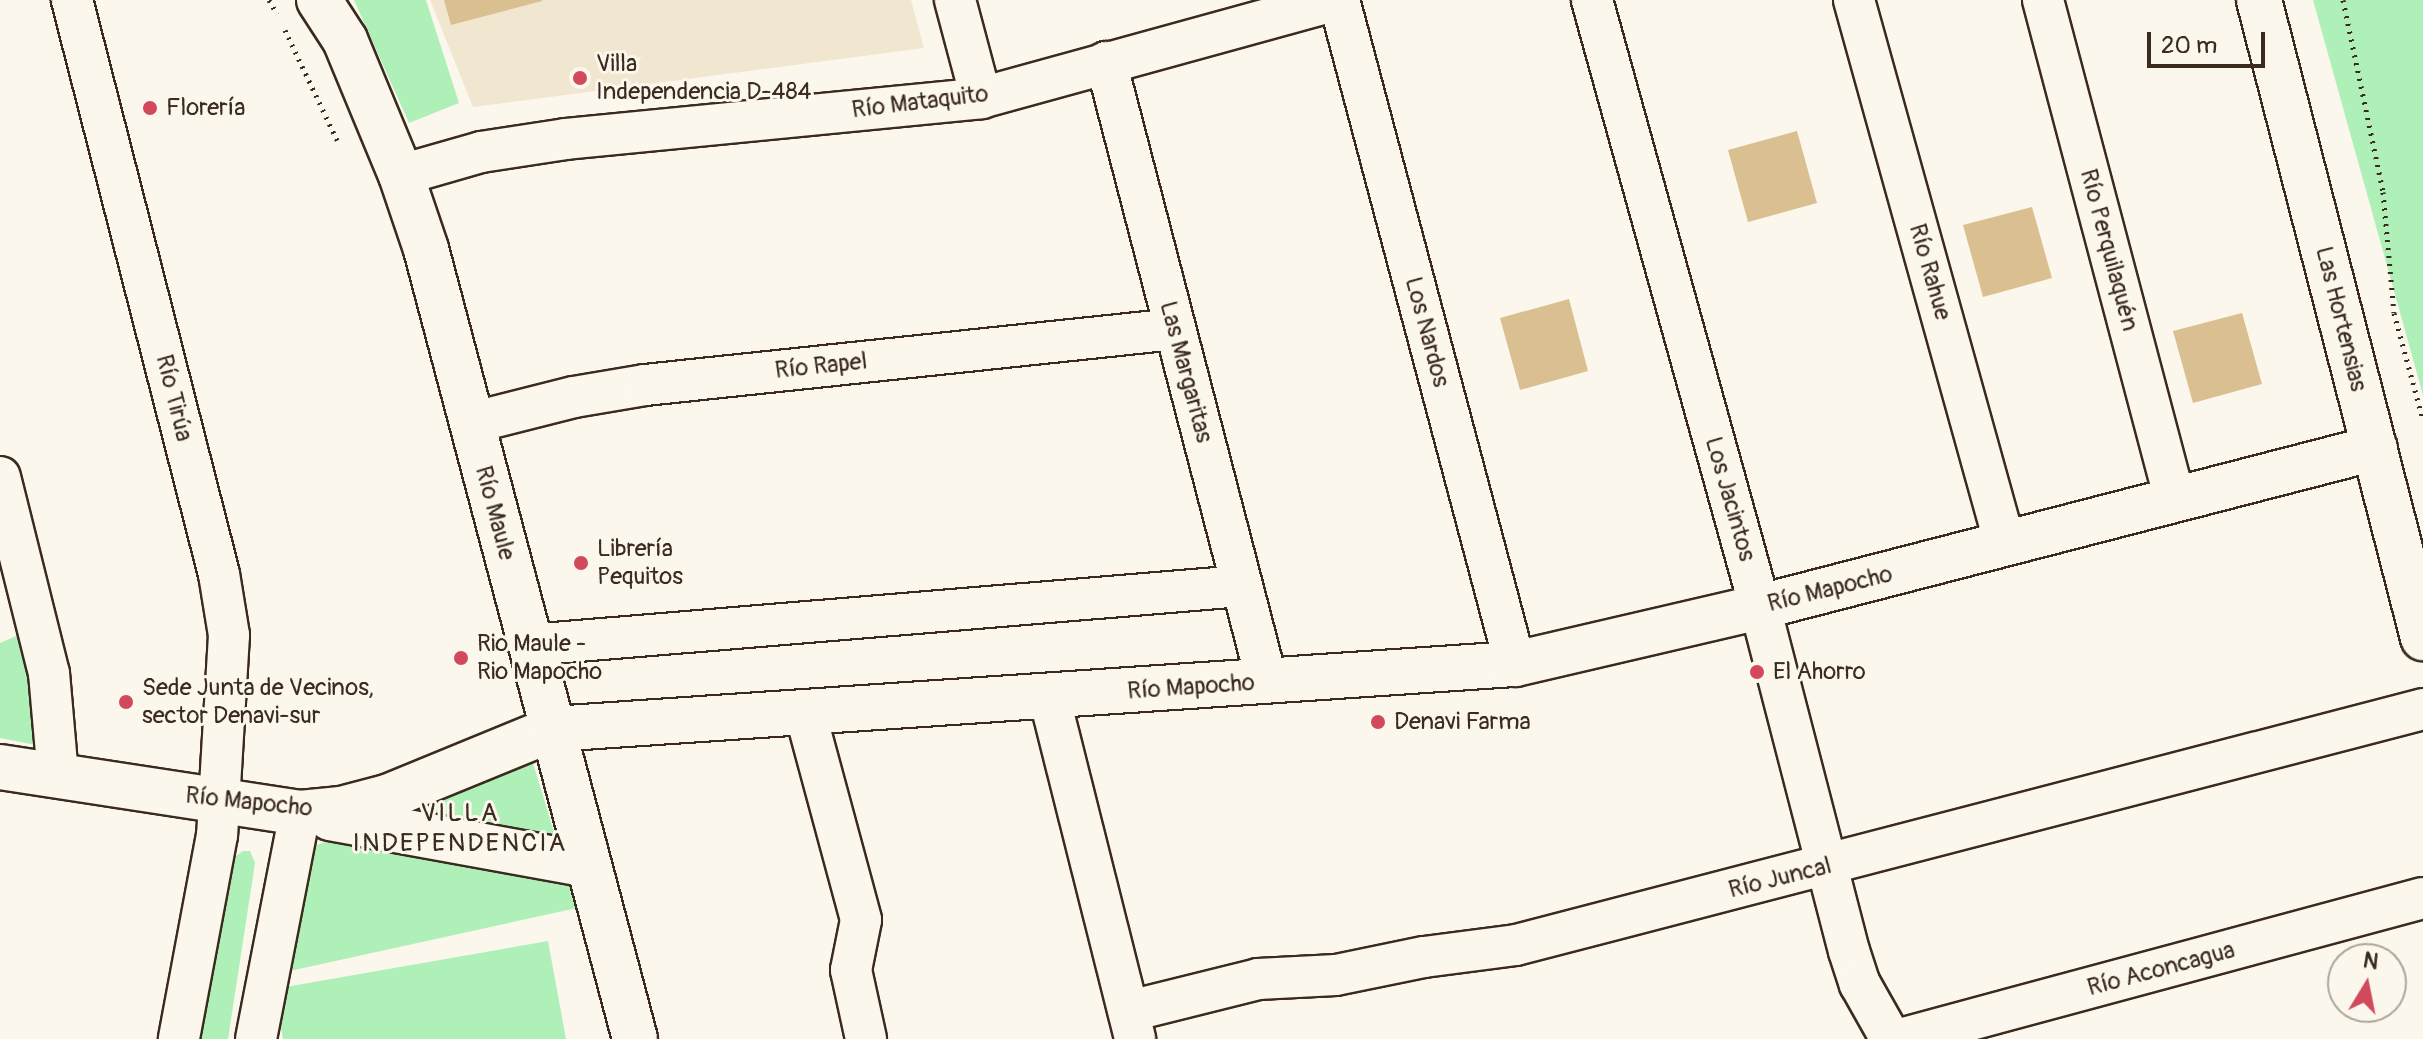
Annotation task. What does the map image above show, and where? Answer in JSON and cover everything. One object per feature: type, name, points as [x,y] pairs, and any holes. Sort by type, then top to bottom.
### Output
[{"type":"street","name":"Río Tirúa","points":[[72,0],[225,604],[230,667],[221,801],[179,1039]]},
{"type":"street","name":"Río Maule","points":[[319,0],[345,40],[401,175],[426,249],[635,1039]]},
{"type":"street","points":[[955,0],[981,98]]},
{"type":"street","name":"Río Mataquito","points":[[401,175],[481,152],[566,139],[981,98],[1106,62],[1269,9],[1338,0]]},
{"type":"street","name":"Los Nardos","points":[[1338,0],[1515,664]]},
{"type":"street","name":"Los Jacintos","points":[[1592,0],[1760,607],[1860,984],[1891,1039]]},
{"type":"street","name":"Río Rahue","points":[[1854,0],[2005,544]]},
{"type":"street","name":"Río Perquilaquén","points":[[2043,0],[2175,500]]},
{"type":"street","name":"Las Hortensias","points":[[2259,0],[2423,638]]},
{"type":"street","name":"Las Margaritas","points":[[1106,62],[1267,682]]},
{"type":"street","name":"Río Rapel","points":[[471,423],[574,397],[645,385],[1175,329]]},
{"type":"street","name":"Río Mapocho","points":[[0,767],[300,813],[341,809],[387,797],[553,729],[1515,664],[1760,607],[2375,448]]},
{"type":"street","points":[[0,477],[49,673],[58,776]]},
{"type":"street","points":[[530,645],[1242,586]]},
{"type":"street","points":[[1049,696],[1133,1025]]},
{"type":"street","name":"Río Juncal","points":[[1133,1025],[1258,979],[1336,975],[1424,957],[1516,945],[1827,867],[2423,709]]},
{"type":"street","points":[[805,712],[861,920],[851,970],[866,1039]]},
{"type":"street","points":[[256,1039],[300,813],[589,865]]},
{"type":"street","name":"Río Aconcagua","points":[[1900,1039],[2423,898]]},
{"type":"path","points":[[269,0],[341,148]]},
{"type":"path","points":[[2343,0],[2383,192],[2394,313],[2423,420]]},
{"type":"shaded area","name":"Villa Independencia D-484","points":[[430,0],[911,0],[924,48],[473,107]]},
{"type":"green space","points":[[354,0],[426,0],[459,103],[409,123]]},
{"type":"green space","points":[[2313,0],[2423,0],[2423,395]]},
{"type":"green space","points":[[21,634],[35,673],[41,746],[0,738],[0,643]]},
{"type":"green space","points":[[533,763],[577,908],[285,972],[312,847]]},
{"type":"green space","points":[[243,851],[250,851],[255,863],[228,1039],[193,1039],[230,860]]},
{"type":"green space","points":[[548,941],[566,1039],[283,1039],[274,989]]},
{"type":"building","points":[[444,0],[542,0],[542,1],[451,25]]},
{"type":"building","points":[[1797,131],[1817,203],[1748,222],[1728,150]]},
{"type":"building","points":[[2032,207],[2052,278],[1983,297],[1963,225]]},
{"type":"building","points":[[1569,299],[1588,371],[1520,390],[1500,318]]},
{"type":"building","points":[[2242,313],[2262,384],[2193,403],[2173,331]]},
{"type":"place","name":"Villa Independencia D-484","points":[[580,78]]},
{"type":"place","name":"Florería","points":[[150,108]]},
{"type":"place","name":"Librería Pequitos","points":[[581,563]]},
{"type":"place","name":"Rio Maule - Rio Mapocho","points":[[461,658]]},
{"type":"place","name":"El Ahorro","points":[[1757,672]]},
{"type":"place","name":"Sede Junta de Vecinos, sector Denavi-sur","points":[[126,702]]},
{"type":"place","name":"Denavi Farma","points":[[1378,722]]},
{"type":"district","name":"VILLA INDEPENDENCIA","points":[[460,829]]}]
